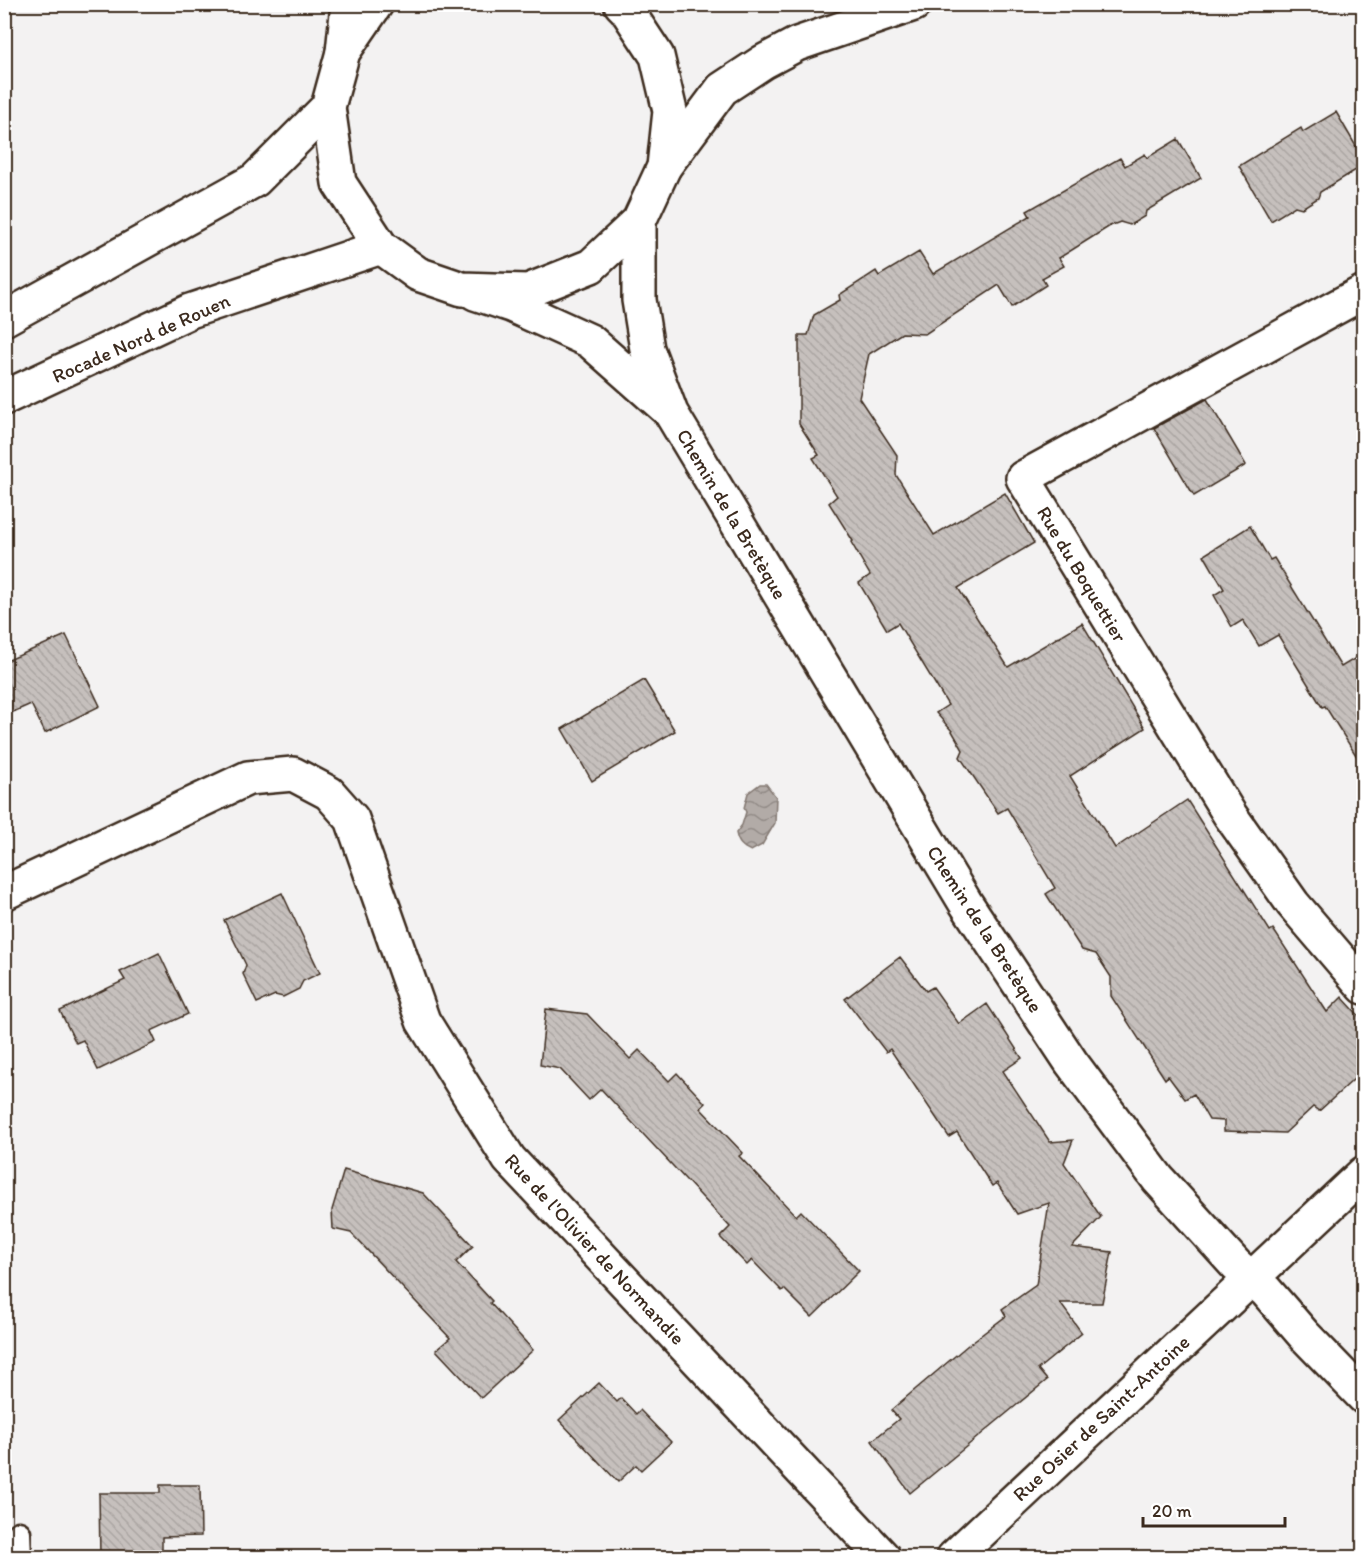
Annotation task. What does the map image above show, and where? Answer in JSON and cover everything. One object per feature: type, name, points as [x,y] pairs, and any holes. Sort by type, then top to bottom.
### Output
[{"type":"main road","points":[[348,4],[343,52],[328,107],[339,183],[381,247]]},
{"type":"main road","points":[[343,52],[376,4]]},
{"type":"main road","points":[[621,4],[657,56],[669,111],[664,167]]},
{"type":"main road","points":[[462,289],[528,291],[591,266],[639,220],[664,167],[722,89],[763,62],[797,44],[914,4]]},
{"type":"main road","points":[[4,319],[255,180],[328,107]]},
{"type":"main road","name":"Chemin de la Bretèque","points":[[639,220],[639,300],[647,349],[670,412],[965,902],[1071,1062],[1158,1179],[1364,1397]]},
{"type":"main road","name":"Chemin de la Bretèque","points":[[381,247],[418,273],[512,305],[590,341],[670,412]]},
{"type":"main road","name":"Rocade Nord de Rouen","points":[[4,398],[190,311],[381,247]]},
{"type":"main road","name":"Rue du Boquettier","points":[[1364,292],[1023,478],[1230,816],[1293,904],[1364,987]]},
{"type":"main road","name":"Rue de l'Olivier de Normandie","points":[[4,893],[248,778],[293,774],[329,793],[352,819],[423,1021],[509,1159],[884,1557]]},
{"type":"main road","name":"Rue Osier de Saint-Antoine","points":[[953,1557],[1364,1173]]},
{"type":"lane","points":[[19,1533],[20,1557]]},
{"type":"water","points":[[760,784],[766,784],[776,797],[775,823],[762,845],[751,851],[741,844],[736,833],[742,825],[746,812],[744,808],[748,793]]},
{"type":"building","points":[[1336,112],[1364,160],[1364,165],[1320,192],[1318,198],[1302,208],[1295,206],[1271,221],[1239,166],[1301,128],[1303,132]]},
{"type":"building","points":[[1178,139],[1201,178],[1146,211],[1145,216],[1130,225],[1120,222],[1110,226],[1059,258],[1064,266],[1042,278],[1046,285],[1012,307],[999,285],[925,334],[902,333],[869,354],[859,398],[897,455],[896,475],[934,535],[1005,493],[1034,543],[958,588],[1008,667],[1082,623],[1145,728],[1070,776],[1115,848],[1187,800],[1270,931],[1273,929],[1327,1012],[1342,997],[1364,1021],[1364,1070],[1319,1111],[1313,1107],[1285,1133],[1224,1131],[1224,1121],[1209,1120],[1194,1094],[1185,1099],[1168,1076],[1165,1079],[1111,996],[1111,977],[1096,954],[1082,950],[1046,894],[1055,888],[1007,808],[998,813],[960,757],[963,750],[952,731],[936,713],[948,705],[898,623],[887,630],[859,583],[870,575],[851,542],[853,541],[829,503],[837,496],[813,458],[819,455],[799,424],[799,335],[808,335],[814,315],[840,300],[839,295],[876,271],[879,276],[919,252],[933,274],[1030,216],[1027,211],[1120,158],[1125,166],[1145,154],[1147,158]]},
{"type":"building","points":[[1207,399],[1246,465],[1194,496],[1154,428]]},
{"type":"building","points":[[1250,526],[1270,560],[1274,558],[1341,667],[1364,653],[1364,768],[1325,706],[1322,707],[1278,635],[1259,646],[1243,620],[1232,627],[1214,595],[1224,589],[1204,555]]},
{"type":"building","points":[[66,635],[100,706],[45,733],[31,704],[4,716],[4,662]]},
{"type":"building","points":[[644,680],[675,731],[592,781],[562,729]]},
{"type":"building","points":[[282,893],[320,973],[303,981],[299,989],[283,997],[275,995],[257,1003],[243,974],[246,965],[224,920]]},
{"type":"building","points":[[159,953],[188,1014],[151,1031],[156,1042],[98,1070],[83,1040],[76,1043],[60,1011],[125,980],[120,972]]},
{"type":"building","points":[[900,957],[926,991],[933,987],[959,1024],[987,1004],[1022,1058],[1003,1071],[1050,1142],[1073,1140],[1064,1163],[1101,1217],[1072,1247],[1112,1252],[1102,1303],[1060,1303],[1082,1333],[1038,1369],[1047,1380],[910,1493],[872,1441],[899,1419],[891,1410],[1006,1316],[1002,1309],[1036,1285],[1049,1203],[1017,1214],[997,1183],[992,1186],[957,1132],[949,1137],[890,1049],[886,1052],[845,999]]},
{"type":"building","points":[[546,1009],[587,1014],[630,1059],[639,1050],[669,1081],[677,1073],[705,1103],[700,1108],[743,1153],[739,1156],[796,1216],[801,1211],[859,1271],[812,1317],[784,1289],[782,1291],[752,1260],[747,1265],[720,1237],[730,1227],[601,1089],[589,1100],[560,1069],[540,1065]]},
{"type":"building","points":[[344,1170],[423,1193],[473,1246],[456,1262],[533,1350],[481,1398],[436,1350],[450,1338],[351,1233],[333,1229],[332,1210]]},
{"type":"building","points":[[599,1383],[617,1402],[621,1398],[636,1414],[640,1410],[671,1442],[641,1470],[636,1465],[618,1482],[559,1420]]},
{"type":"building","points":[[160,1485],[200,1485],[201,1536],[162,1537],[162,1557],[100,1557],[99,1493],[160,1493]]}]
